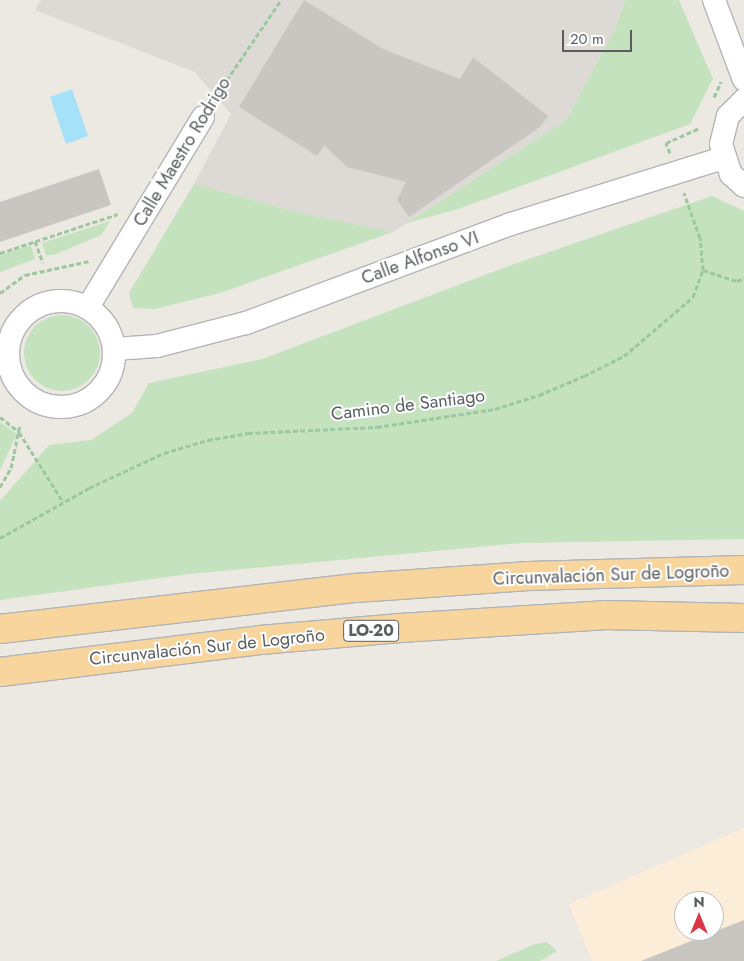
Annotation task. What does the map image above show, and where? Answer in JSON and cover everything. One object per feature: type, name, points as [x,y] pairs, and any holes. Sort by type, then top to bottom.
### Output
[{"type":"highway","points":[[529,576],[625,558],[744,551]]},
{"type":"highway","name":"Circunvalación Sur de Logroño","points":[[0,629],[130,611],[356,588],[529,576],[744,570]]},
{"type":"highway","name":"Circunvalación Sur de Logroño","points":[[0,672],[242,642],[400,628],[604,615],[744,618]]},
{"type":"street","points":[[714,0],[744,80]]},
{"type":"street","points":[[744,100],[728,116],[722,129],[723,158],[731,174],[744,186]]},
{"type":"street","name":"Calle Maestro Rodrigo","points":[[88,307],[203,118]]},
{"type":"street","name":"Calle Alfonso VI","points":[[115,350],[157,346],[246,323],[511,224],[723,158]]},
{"type":"street","points":[[73,301],[88,307],[107,325],[115,350],[114,366],[107,382],[96,395],[81,404],[65,407],[48,406],[26,393],[11,373],[4,356],[16,325],[41,304],[73,301]]},
{"type":"path","name":"Calle Maestro Rodrigo","points":[[203,118],[281,0]]},
{"type":"path","points":[[710,105],[721,81],[718,73]]},
{"type":"path","points":[[671,158],[666,142],[700,129],[703,121]]},
{"type":"path","name":"Camino de Santiago","points":[[0,538],[63,502],[164,453],[208,440],[248,433],[377,426],[495,409],[540,395],[624,356],[693,297],[703,270],[700,238],[681,185]]},
{"type":"path","points":[[0,253],[124,212]]},
{"type":"path","points":[[36,241],[43,263]]},
{"type":"path","points":[[0,293],[25,275],[90,260],[106,245],[116,244],[125,248]]},
{"type":"path","points":[[703,270],[737,281],[744,278]]},
{"type":"path","points":[[0,417],[19,432],[63,502]]},
{"type":"path","points":[[0,487],[11,468],[20,425]]},
{"type":"shaded area","points":[[41,0],[625,0],[616,27],[566,120],[393,232],[297,212],[194,184],[231,114],[195,72],[35,10]]},
{"type":"shaded area","points":[[744,828],[744,961],[592,961],[569,904]]},
{"type":"green space","points":[[625,0],[679,0],[713,79],[690,124],[458,209],[407,223],[566,120],[616,27]]},
{"type":"green space","points":[[194,184],[297,212],[393,232],[220,293],[155,309],[133,308],[129,293]]},
{"type":"green space","points":[[712,196],[744,211],[744,539],[521,543],[189,574],[0,600],[0,501],[49,445],[91,440],[132,413],[149,383],[262,359],[514,264]]},
{"type":"green space","points":[[110,221],[101,235],[54,255],[46,255],[42,243]]},
{"type":"green space","points":[[31,245],[35,259],[0,272],[0,255]]},
{"type":"green space","points":[[62,315],[76,318],[89,326],[97,339],[100,353],[97,367],[89,380],[76,388],[62,391],[48,388],[35,380],[27,367],[24,353],[27,339],[35,326],[48,318]]},
{"type":"green space","points":[[0,422],[17,434],[0,470]]},
{"type":"green space","points":[[547,942],[557,951],[540,961],[496,961],[535,944]]},
{"type":"water","points":[[72,89],[88,136],[66,144],[50,97]]},
{"type":"building","points":[[304,0],[383,49],[460,79],[473,57],[548,116],[540,127],[409,217],[397,200],[406,182],[347,167],[324,145],[317,156],[239,107]]},
{"type":"building","points":[[99,169],[111,205],[0,242],[0,202]]},
{"type":"building","points":[[744,920],[744,961],[641,961],[691,941],[724,941],[724,928]]}]
